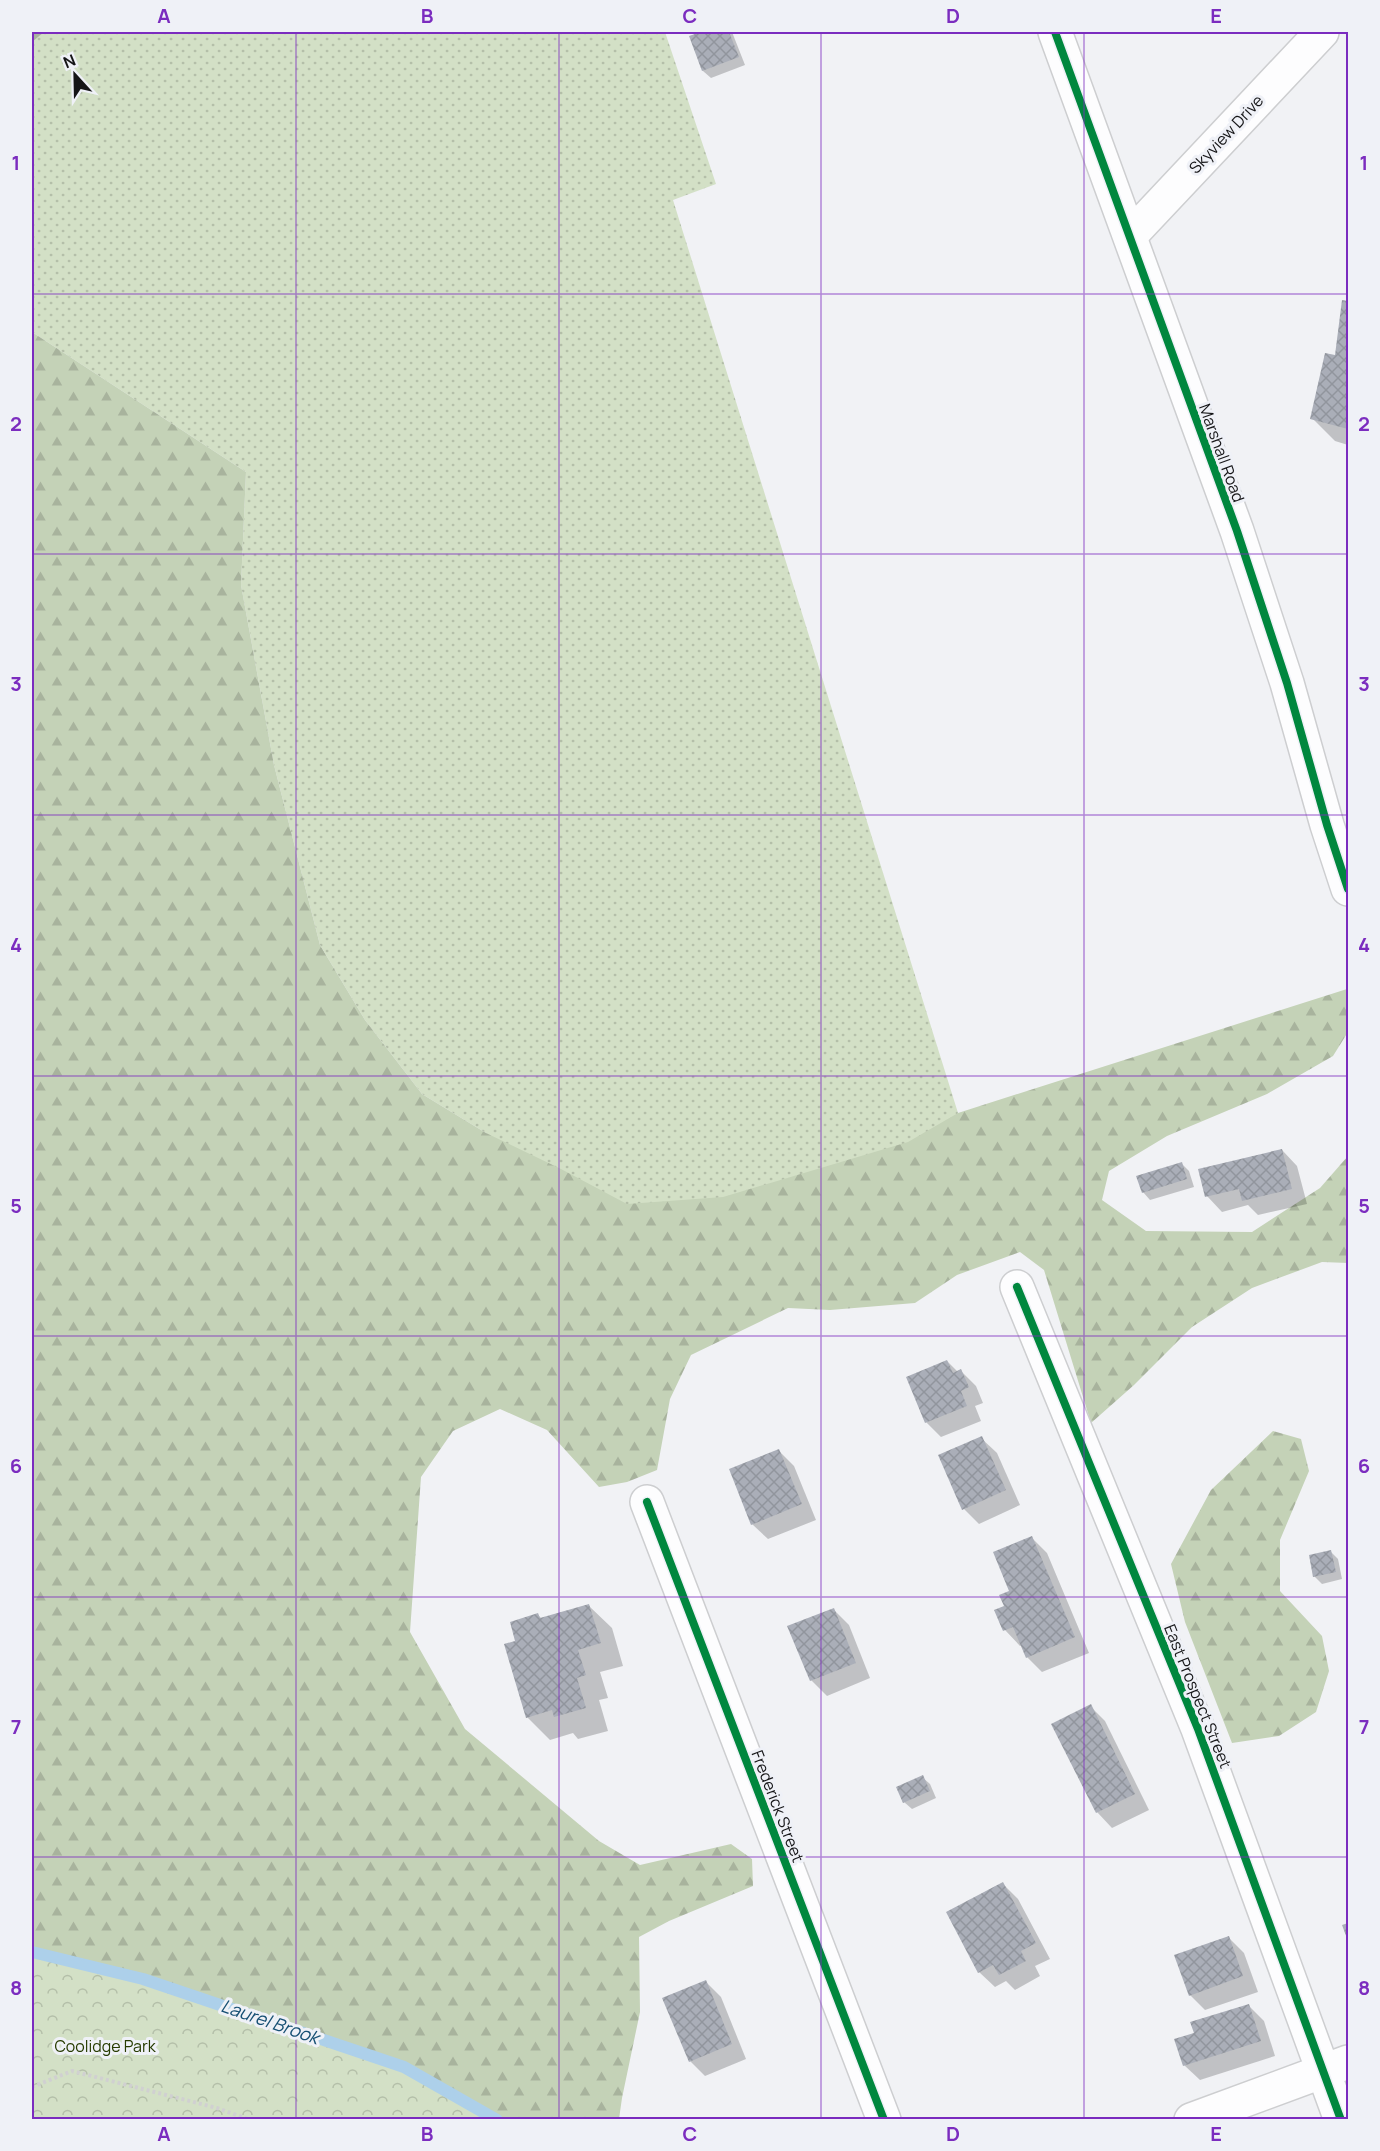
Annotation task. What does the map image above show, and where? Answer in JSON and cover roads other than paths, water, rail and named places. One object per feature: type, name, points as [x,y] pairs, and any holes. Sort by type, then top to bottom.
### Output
[{"type":"street","name":"Marshall Road","points":[[1055,32],[1237,531],[1287,683],[1348,889]]},
{"type":"street","name":"Skyview Drive","points":[[1130,236],[1322,32]]},
{"type":"street","name":"East Prospect Street","points":[[1017,1287],[1336,2066],[1341,2120]]},
{"type":"street","name":"Frederick Street","points":[[647,1502],[884,2120]]},
{"type":"street","points":[[1191,2120],[1336,2066]]},
{"type":"waterway","name":"Laurel Brook","points":[[32,1952],[143,1979],[404,2067],[497,2120]]},
{"type":"park label","name":"Coolidge Park","points":[[105,2046]]}]
